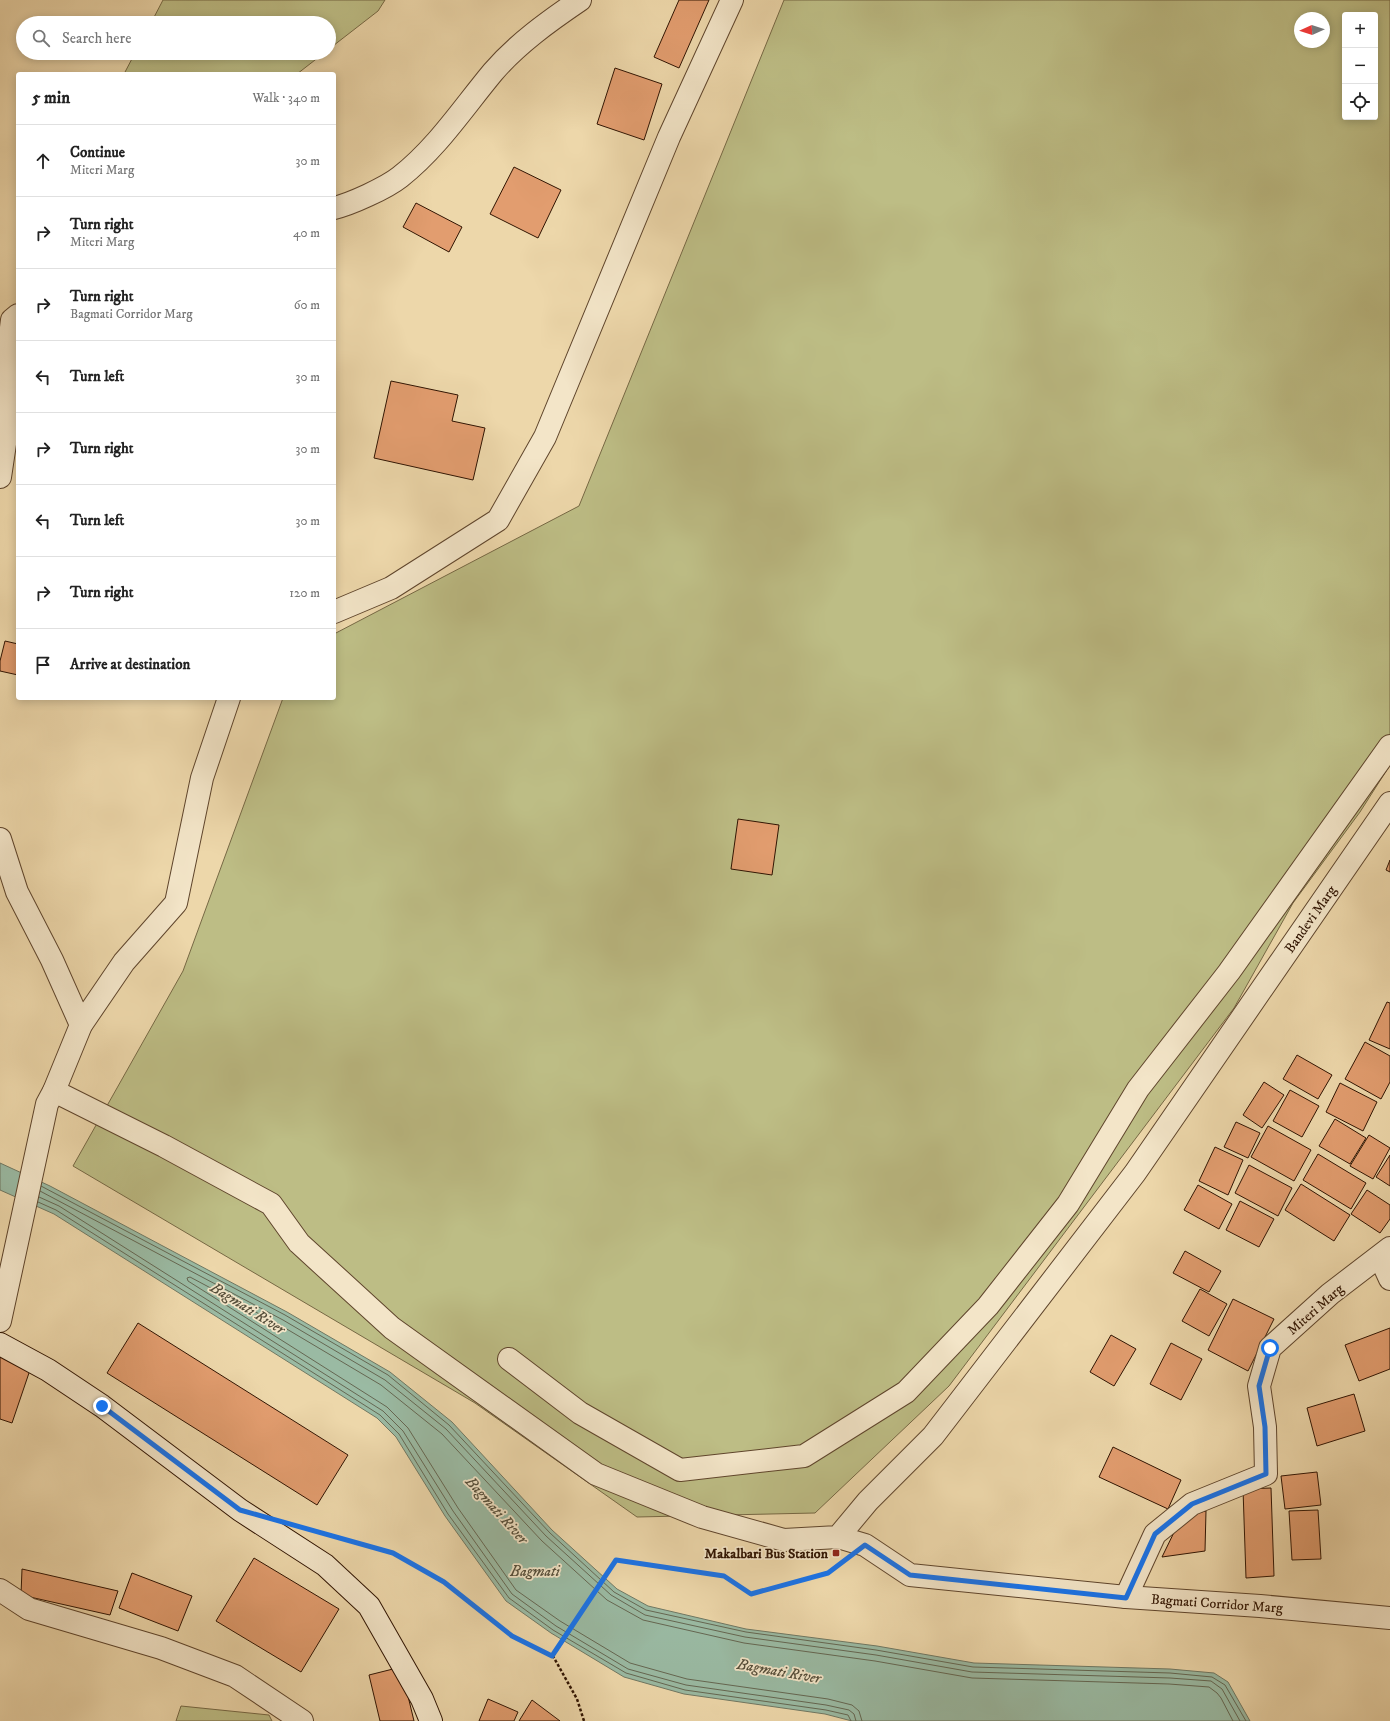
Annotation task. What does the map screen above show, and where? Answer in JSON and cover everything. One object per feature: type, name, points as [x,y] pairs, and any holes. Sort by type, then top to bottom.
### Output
[{"type":"street","points":[[336,207],[349,204],[399,178],[437,142],[494,71],[543,25],[580,0]]},
{"type":"street","points":[[336,611],[391,588],[498,520],[545,437],[669,137],[732,0]]},
{"type":"street","points":[[0,477],[6,437],[5,374],[12,320],[16,317]]},
{"type":"street","points":[[0,1321],[50,1098],[81,1026],[124,962],[176,903],[202,778],[228,700]]},
{"type":"street","points":[[509,1359],[580,1414],[680,1470],[804,1456],[906,1392],[988,1306],[1068,1204],[1138,1089],[1229,972],[1390,746]]},
{"type":"street","name":"Bandevi Marg","points":[[838,1537],[868,1501],[933,1436],[1135,1174],[1390,803]]},
{"type":"street","points":[[0,839],[17,892],[52,960],[81,1026]]},
{"type":"street","name":"Bagmati Corridor Marg","points":[[50,1098],[164,1146],[271,1204],[299,1243],[392,1328],[596,1474],[702,1517],[784,1540],[838,1537],[865,1545],[910,1575],[1126,1598],[1260,1606],[1390,1618]]},
{"type":"street","points":[[1385,1252],[1390,1279]]},
{"type":"street","name":"Miteri Marg","points":[[1126,1598],[1155,1534],[1192,1504],[1266,1474],[1265,1427],[1259,1386],[1270,1348],[1330,1294],[1385,1252]]},
{"type":"street","points":[[0,1344],[48,1370],[102,1406],[240,1510],[325,1566],[368,1606],[422,1698],[431,1721]]},
{"type":"street","points":[[0,1590],[29,1610],[161,1648],[235,1676],[302,1721]]},
{"type":"path","points":[[324,1534],[393,1553],[444,1582],[512,1636],[552,1656],[577,1699],[584,1721]]},
{"type":"path","points":[[552,1656],[616,1560],[724,1576],[751,1594],[828,1573],[865,1545]]},
{"type":"green space","points":[[163,0],[385,0],[378,11],[336,44],[336,16],[155,16]]},
{"type":"green space","points":[[784,0],[1390,0],[1390,765],[1360,812],[1293,903],[1234,1008],[949,1386],[815,1513],[637,1517],[475,1403],[73,1166],[183,971],[282,700],[336,700],[336,633],[579,506]]},
{"type":"green space","points":[[131,60],[315,60],[300,72],[125,72]]},
{"type":"green space","points":[[181,1706],[269,1715],[272,1721],[176,1721]]},
{"type":"water","name":"Bagmati","points":[[0,1163],[50,1186],[287,1312],[390,1372],[452,1422],[552,1530],[617,1589],[648,1606],[746,1629],[877,1646],[974,1663],[1170,1669],[1214,1673],[1228,1682],[1250,1721],[852,1721],[825,1714],[684,1694],[624,1677],[551,1633],[506,1601],[445,1516],[396,1437],[377,1418],[54,1214],[0,1190]]},
{"type":"building","points":[[679,0],[709,0],[679,68],[654,57]]},
{"type":"building","points":[[615,68],[662,84],[644,140],[597,124]]},
{"type":"building","points":[[514,167],[561,190],[538,238],[490,214]]},
{"type":"building","points":[[416,203],[462,227],[449,252],[403,227]]},
{"type":"building","points":[[391,381],[458,395],[452,421],[485,428],[473,480],[374,458]]},
{"type":"building","points":[[5,641],[16,644],[16,675],[0,671],[0,661]]},
{"type":"building","points":[[738,819],[779,825],[772,875],[731,869]]},
{"type":"building","points":[[1390,860],[1390,872],[1386,870]]},
{"type":"building","points":[[1387,1002],[1390,1003],[1390,1049],[1369,1040]]},
{"type":"building","points":[[1365,1042],[1390,1056],[1390,1082],[1381,1099],[1345,1079]]},
{"type":"building","points":[[1297,1055],[1332,1075],[1318,1099],[1283,1079]]},
{"type":"building","points":[[1264,1082],[1284,1095],[1262,1128],[1243,1115]]},
{"type":"building","points":[[1340,1083],[1377,1102],[1363,1131],[1326,1112]]},
{"type":"building","points":[[1290,1090],[1319,1106],[1302,1137],[1273,1121]]},
{"type":"building","points":[[1335,1119],[1366,1138],[1350,1164],[1319,1146]]},
{"type":"building","points":[[1236,1122],[1260,1133],[1248,1158],[1224,1147]]},
{"type":"building","points":[[1268,1126],[1311,1150],[1294,1181],[1251,1157]]},
{"type":"building","points":[[1369,1135],[1390,1148],[1373,1179],[1350,1166]]},
{"type":"building","points":[[1215,1147],[1243,1160],[1228,1195],[1199,1181]]},
{"type":"building","points":[[1318,1154],[1366,1183],[1351,1209],[1303,1180]]},
{"type":"building","points":[[1390,1155],[1390,1186],[1376,1177]]},
{"type":"building","points":[[1249,1165],[1292,1188],[1278,1216],[1235,1193]]},
{"type":"building","points":[[1301,1184],[1350,1215],[1334,1241],[1285,1210]]},
{"type":"building","points":[[1198,1185],[1232,1204],[1219,1229],[1184,1210]]},
{"type":"building","points":[[1367,1190],[1390,1205],[1390,1219],[1380,1233],[1351,1214]]},
{"type":"building","points":[[1240,1201],[1274,1219],[1259,1247],[1226,1230]]},
{"type":"building","points":[[1185,1251],[1221,1271],[1209,1292],[1173,1273]]},
{"type":"building","points":[[1200,1289],[1227,1304],[1209,1336],[1182,1321]]},
{"type":"building","points":[[1233,1299],[1274,1319],[1248,1371],[1208,1350]]},
{"type":"building","points":[[138,1323],[348,1455],[317,1505],[107,1373]]},
{"type":"building","points":[[1390,1328],[1390,1369],[1359,1381],[1345,1345]]},
{"type":"building","points":[[1111,1335],[1136,1349],[1114,1386],[1090,1372]]},
{"type":"building","points":[[1171,1343],[1202,1359],[1181,1400],[1150,1384]]},
{"type":"building","points":[[0,1357],[31,1367],[12,1423],[0,1419]]},
{"type":"building","points":[[1354,1394],[1365,1431],[1317,1446],[1307,1408]]},
{"type":"building","points":[[1113,1447],[1181,1480],[1168,1509],[1099,1477]]},
{"type":"building","points":[[1317,1472],[1321,1505],[1285,1509],[1281,1476]]},
{"type":"building","points":[[1271,1488],[1274,1576],[1246,1578],[1243,1489]]},
{"type":"building","points":[[1318,1510],[1321,1559],[1292,1560],[1289,1511]]},
{"type":"building","points":[[1206,1511],[1205,1551],[1162,1557],[1182,1516]]},
{"type":"building","points":[[254,1558],[339,1609],[301,1672],[216,1621]]},
{"type":"building","points":[[22,1569],[118,1591],[110,1615],[21,1595]]},
{"type":"building","points":[[132,1573],[192,1596],[178,1631],[119,1608]]},
{"type":"building","points":[[401,1667],[414,1721],[380,1721],[369,1675]]},
{"type":"building","points":[[488,1699],[518,1712],[514,1721],[479,1721]]},
{"type":"building","points":[[532,1700],[560,1721],[519,1721]]},
{"type":"place","name":"Makalbari Bus Station","points":[[836,1553]]},
{"type":"route","points":[[102,1406],[240,1510],[393,1553],[444,1582],[512,1636],[552,1656],[616,1560],[724,1576],[751,1594],[828,1573],[865,1545],[910,1575],[1126,1598],[1155,1534],[1192,1504],[1266,1474],[1265,1427],[1259,1386],[1270,1348]]},
{"type":"water label","name":"Bagmati River","points":[[248,1308]]},
{"type":"water label","name":"Bagmati River","points":[[497,1510]]},
{"type":"water label","name":"Bagmati River","points":[[779,1671]]}]
